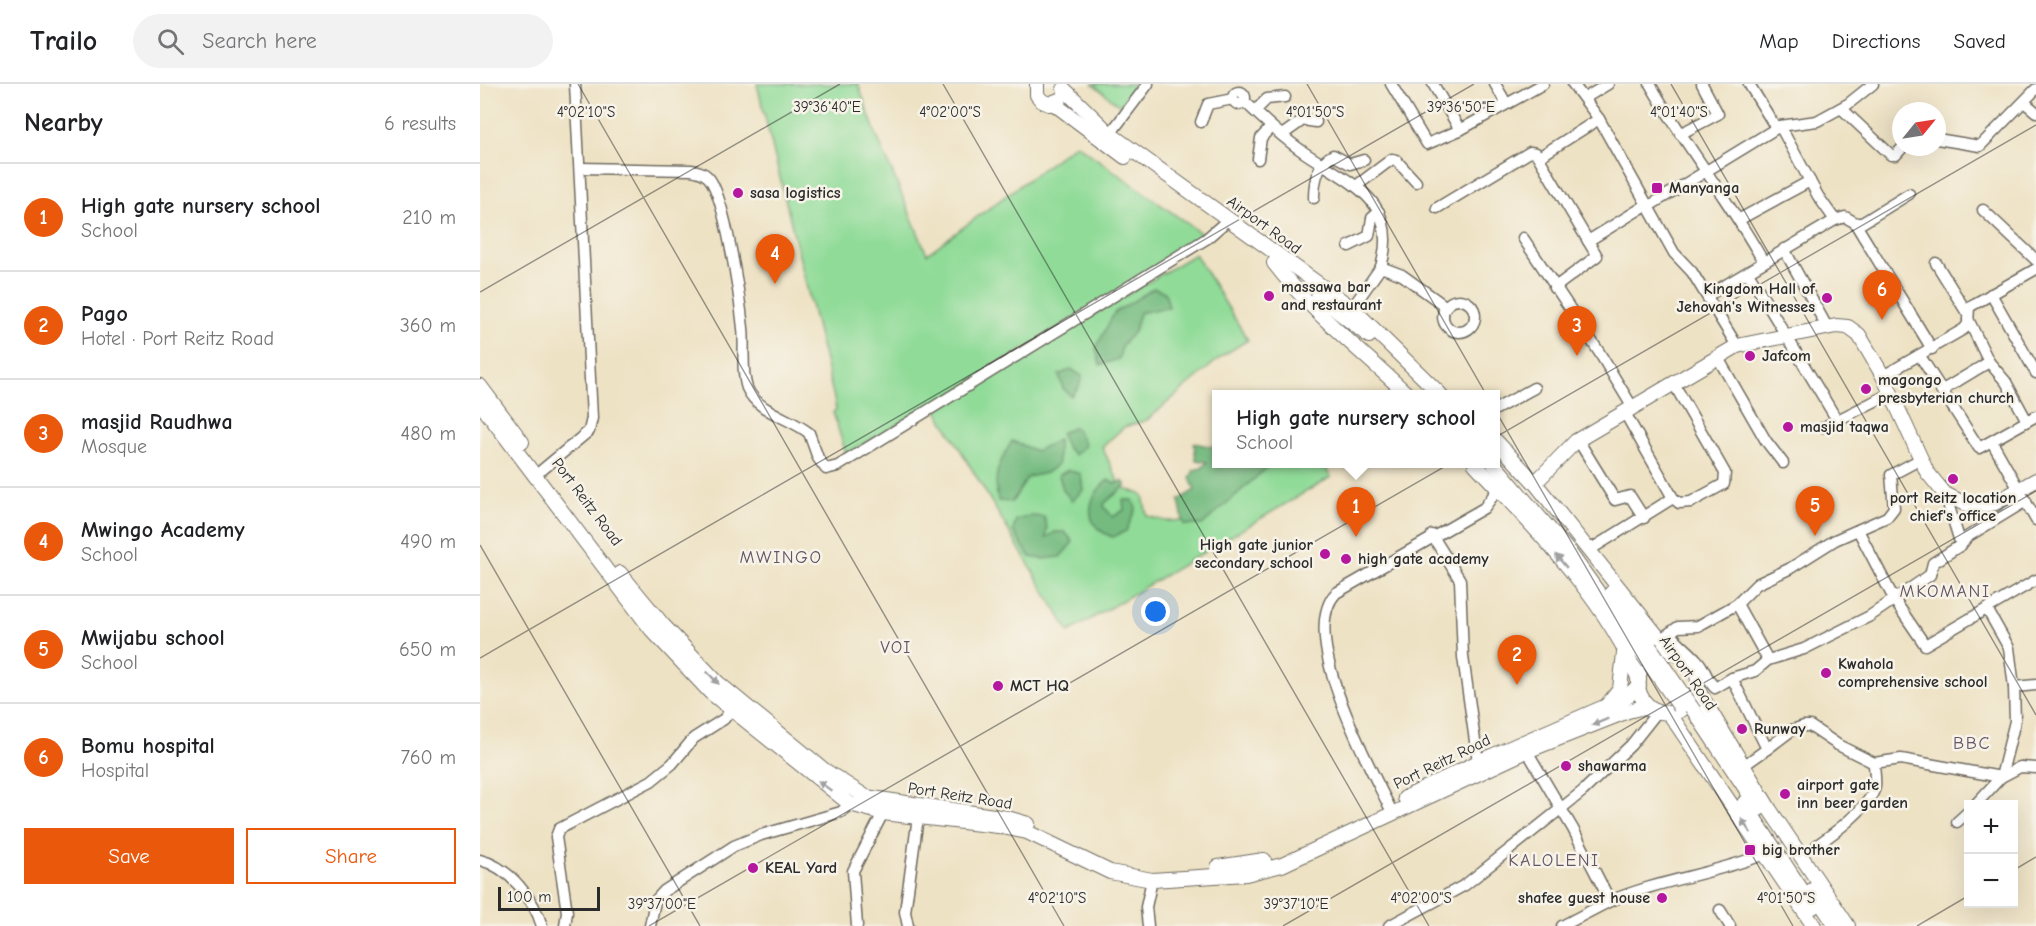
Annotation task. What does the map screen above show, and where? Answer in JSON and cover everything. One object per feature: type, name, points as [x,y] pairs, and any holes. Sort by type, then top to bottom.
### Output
[{"type":"main road","name":"Airport Road","points":[[1035,86],[1042,101],[1053,103],[1347,317],[1424,390]]},
{"type":"main road","name":"Airport Road","points":[[1063,86],[1110,134],[1352,308],[1436,390]]},
{"type":"main road","points":[[1053,103],[1060,99],[1063,86]]},
{"type":"main road","points":[[1274,263],[1297,293],[1403,390]]},
{"type":"main road","points":[[1532,492],[1578,440],[1737,346],[1827,327],[1843,326],[1854,330],[1883,376],[1932,480],[1945,494],[1955,501],[1977,506],[2027,499],[2036,480]]},
{"type":"main road","points":[[1337,330],[1346,328],[1413,390]]},
{"type":"main road","name":"Port Reitz Road","points":[[480,386],[542,470],[663,625],[718,683],[824,770],[866,797],[1007,818],[1031,825],[1120,867],[1161,871],[1246,865],[1279,857],[1478,762],[1627,697],[1639,683]]},
{"type":"main road","points":[[480,403],[651,629],[710,692],[850,804],[883,813],[998,826],[1028,832],[1110,872],[1152,880],[1246,874],[1282,866],[1527,751],[1628,711],[1640,708],[1661,711],[1687,706],[1697,689],[1697,676],[1693,666],[1686,659],[1671,653],[1651,658],[1641,670],[1639,683]]},
{"type":"main road","points":[[1500,447],[1532,492],[1588,548],[1664,636],[1671,653]]},
{"type":"main road","name":"Airport Road","points":[[1500,456],[1532,492],[1612,592],[1694,711],[1836,926]]},
{"type":"main road","points":[[1478,468],[1587,593],[1624,650],[1646,702],[1661,711],[1765,854],[1814,926]]},
{"type":"main road","points":[[1488,468],[1499,480],[1498,489]]},
{"type":"main road","name":"Airport Road","points":[[1499,468],[1532,492]]},
{"type":"main road","points":[[1607,705],[1620,689],[1624,650]]},
{"type":"main road","points":[[1697,689],[1836,926]]},
{"type":"street","points":[[542,470],[589,431],[592,418],[575,84]]},
{"type":"street","points":[[1110,134],[1148,84]]},
{"type":"street","points":[[1391,84],[1425,144],[1460,130],[1543,84]]},
{"type":"street","points":[[1433,84],[1460,130]]},
{"type":"street","points":[[1495,84],[1506,103]]},
{"type":"street","points":[[1573,84],[1599,120],[1649,205],[1674,253],[1692,272],[1737,346]]},
{"type":"street","points":[[1585,98],[1608,84]]},
{"type":"street","points":[[1650,84],[1680,134],[1740,219],[1763,261]]},
{"type":"street","points":[[1680,134],[1718,114],[1702,84]]},
{"type":"street","points":[[1749,84],[1836,220]]},
{"type":"street","points":[[1588,241],[1778,127],[1813,122],[1842,108],[1873,84]]},
{"type":"street","points":[[1946,140],[1980,146],[2036,89]]},
{"type":"street","points":[[1201,122],[1208,104],[1233,92],[1244,93],[1245,102],[1272,127],[1369,196],[1379,212],[1386,238],[1381,267],[1352,308]]},
{"type":"street","points":[[1255,111],[1267,99],[1285,97]]},
{"type":"street","points":[[2024,102],[2036,112]]},
{"type":"street","points":[[1842,108],[1892,155]]},
{"type":"street","points":[[1282,135],[1303,120],[1316,122]]},
{"type":"street","points":[[1539,157],[1599,120]]},
{"type":"street","points":[[1258,159],[1261,138],[1272,127]]},
{"type":"street","points":[[1437,208],[1533,151],[1539,157],[1597,257],[1554,288]]},
{"type":"street","points":[[1314,198],[1316,179],[1321,164],[1333,155],[1346,164],[1358,164],[1364,160]]},
{"type":"street","points":[[1356,186],[1392,159],[1396,160],[1416,182]]},
{"type":"street","points":[[580,168],[691,170],[702,172],[709,177],[718,195],[730,251],[743,328],[747,387],[755,400],[809,433],[818,458],[826,469],[838,466],[1206,239],[1222,225]]},
{"type":"street","points":[[1740,219],[1810,181]]},
{"type":"street","points":[[1855,223],[1862,223],[1909,194]]},
{"type":"street","points":[[1983,210],[2036,260]]},
{"type":"street","points":[[1349,246],[1369,236],[1372,218],[1379,212]]},
{"type":"street","points":[[1707,296],[1749,274],[1763,261],[1845,217],[1855,223],[1932,349]]},
{"type":"street","points":[[1523,238],[1554,288],[1599,352],[1673,498],[1679,503],[1691,502],[1724,484],[1726,479],[1674,384]]},
{"type":"street","points":[[1784,249],[1827,327]]},
{"type":"street","points":[[1920,356],[1976,446],[1984,447],[2031,418],[1989,362],[1967,316],[1936,263]]},
{"type":"street","points":[[1381,267],[1411,280],[1445,306]]},
{"type":"street","points":[[1883,376],[1964,329],[1969,308],[2036,269]]},
{"type":"street","points":[[1749,274],[1837,420]]},
{"type":"street","points":[[1991,294],[2036,373]]},
{"type":"street","points":[[1719,358],[1766,441],[1783,463]]},
{"type":"street","points":[[1941,391],[1989,362]]},
{"type":"street","points":[[1500,406],[1534,388]]},
{"type":"street","points":[[1824,428],[1891,393]]},
{"type":"street","points":[[1578,440],[1615,500],[1630,496],[1644,518]]},
{"type":"street","points":[[1992,442],[2027,499],[2036,520]]},
{"type":"street","points":[[1921,459],[1891,475],[1893,512],[1835,540],[1790,569],[1757,584],[1737,604],[1698,626],[1678,627],[1664,636],[1698,660],[1707,680],[1715,688],[1732,678],[1755,671],[1768,660],[1804,649],[1894,601],[1930,575],[1933,563],[1961,545],[1966,537],[2027,499]]},
{"type":"street","points":[[1389,806],[1347,715],[1329,661],[1325,632],[1326,608],[1336,593],[1484,508],[1498,489]]},
{"type":"street","points":[[1945,494],[1961,545]]},
{"type":"street","points":[[1588,548],[1596,546],[1644,518],[1673,498]]},
{"type":"street","points":[[1858,530],[1894,601],[1925,645],[2036,580]]},
{"type":"street","points":[[1432,536],[1460,580],[1463,657],[1478,762]]},
{"type":"street","points":[[1737,604],[1768,660]]},
{"type":"street","points":[[1986,609],[2009,648],[2014,687],[2015,728],[2001,777]]},
{"type":"street","points":[[1732,678],[1767,749]]},
{"type":"street","points":[[2014,687],[2036,685]]},
{"type":"street","points":[[565,926],[567,912],[556,837],[559,829],[651,781],[672,764],[694,738],[724,719],[731,710]]},
{"type":"street","points":[[1395,924],[1465,885],[1561,809],[1631,745],[1661,711]]},
{"type":"street","points":[[1743,766],[1798,727],[1810,726],[1847,751],[1874,763],[1901,759],[2001,777]]},
{"type":"street","points":[[1527,751],[1610,901]]},
{"type":"street","points":[[1817,845],[1853,816],[1872,794],[1875,785],[1874,763]]},
{"type":"street","points":[[1980,800],[2001,777],[2020,767],[2036,768]]},
{"type":"street","points":[[650,926],[655,901],[664,891],[734,846],[761,835],[841,812],[850,804]]},
{"type":"street","points":[[857,926],[853,871],[883,813]]},
{"type":"street","points":[[1958,822],[1964,816]]},
{"type":"street","points":[[908,926],[905,912],[918,817]]},
{"type":"street","points":[[1562,926],[1643,887],[1698,875],[1765,854]]},
{"type":"street","points":[[480,860],[499,868],[523,891],[534,906],[542,926]]},
{"type":"street","points":[[1148,926],[1146,907],[1152,880]]},
{"type":"street","points":[[1720,910],[1730,926]]},
{"type":"green space","points":[[757,84],[858,84],[876,134],[927,254],[1076,144],[1206,237],[952,394],[846,454],[833,412],[836,410],[834,398]]},
{"type":"green space","points":[[1093,84],[1135,84],[1120,106]]},
{"type":"green space","points":[[1195,254],[1248,340],[1222,356],[1147,420],[1124,427],[1102,447],[1121,487],[1143,495],[1147,516],[1166,521],[1200,521],[1260,468],[1325,468],[1331,477],[1069,632],[936,409]]},
{"type":"green space","points":[[1154,288],[1165,292],[1169,307],[1139,313],[1134,332],[1122,345],[1119,359],[1100,365],[1096,348],[1114,313]]},
{"type":"green space","points":[[1071,369],[1082,376],[1079,387],[1071,396],[1063,388],[1059,375]]},
{"type":"green space","points":[[1075,427],[1085,445],[1075,455],[1067,448],[1060,433]]},
{"type":"green space","points":[[1058,440],[1058,464],[1046,473],[1028,477],[1012,502],[998,501],[996,483],[998,470],[1012,441],[1036,451]]},
{"type":"green space","points":[[1194,443],[1212,447],[1212,468],[1266,468],[1202,525],[1184,525],[1179,500],[1195,490],[1190,478],[1194,470],[1202,468],[1207,462],[1196,460]]},
{"type":"green space","points":[[1068,470],[1081,474],[1083,490],[1072,501],[1063,490],[1059,475]]},
{"type":"green space","points":[[1108,480],[1116,484],[1122,481],[1126,485],[1105,503],[1104,507],[1113,517],[1124,510],[1123,500],[1133,500],[1136,509],[1126,531],[1113,537],[1096,526],[1091,511],[1095,495]]},
{"type":"green space","points":[[1031,516],[1044,517],[1047,528],[1046,538],[1055,532],[1065,532],[1073,542],[1060,557],[1043,559],[1030,557],[1013,531],[1016,520]]},
{"type":"place","name":"Manyanga","points":[[1657,188]]},
{"type":"place","name":"sasa logistics","points":[[738,193]]},
{"type":"place","name":"Mwingo Academy","points":[[775,284]]},
{"type":"place","name":"massawa bar and restaurant","points":[[1269,296]]},
{"type":"place","name":"Kingdom Hall of Jehovah's Witnesses","points":[[1827,298]]},
{"type":"place","name":"Bomu hospital","points":[[1882,320]]},
{"type":"place","name":"masjid Raudhwa","points":[[1577,356]]},
{"type":"place","name":"Jafcom","points":[[1750,356]]},
{"type":"place","name":"magongo presbyterian church","points":[[1866,389]]},
{"type":"place","name":"masjid taqwa","points":[[1788,427]]},
{"type":"place","name":"port Reitz location chief's office","points":[[1953,479]]},
{"type":"place","name":"Mwijabu school","points":[[1815,536]]},
{"type":"place","name":"High gate nursery school","points":[[1356,537]]},
{"type":"place","name":"High gate junior secondary school","points":[[1325,554]]},
{"type":"place","name":"high gate academy","points":[[1346,559]]},
{"type":"place","name":"Kwahola comprehensive school","points":[[1826,673]]},
{"type":"place","name":"Pago","points":[[1517,685]]},
{"type":"place","name":"MCT HQ","points":[[998,686]]},
{"type":"place","name":"Runway","points":[[1742,729]]},
{"type":"place","name":"shawarma","points":[[1566,766]]},
{"type":"place","name":"airport gate inn beer garden","points":[[1785,794]]},
{"type":"place","name":"big brother","points":[[1750,850]]},
{"type":"place","name":"KEAL Yard","points":[[753,868]]},
{"type":"place","name":"shafee guest house","points":[[1662,898]]},
{"type":"district","name":"MWINGO","points":[[781,557]]},
{"type":"district","name":"MKOMANI","points":[[1945,591]]},
{"type":"district","name":"VOI","points":[[896,647]]},
{"type":"district","name":"BBC","points":[[1972,743]]},
{"type":"district","name":"KALOLENI","points":[[1554,860]]}]
